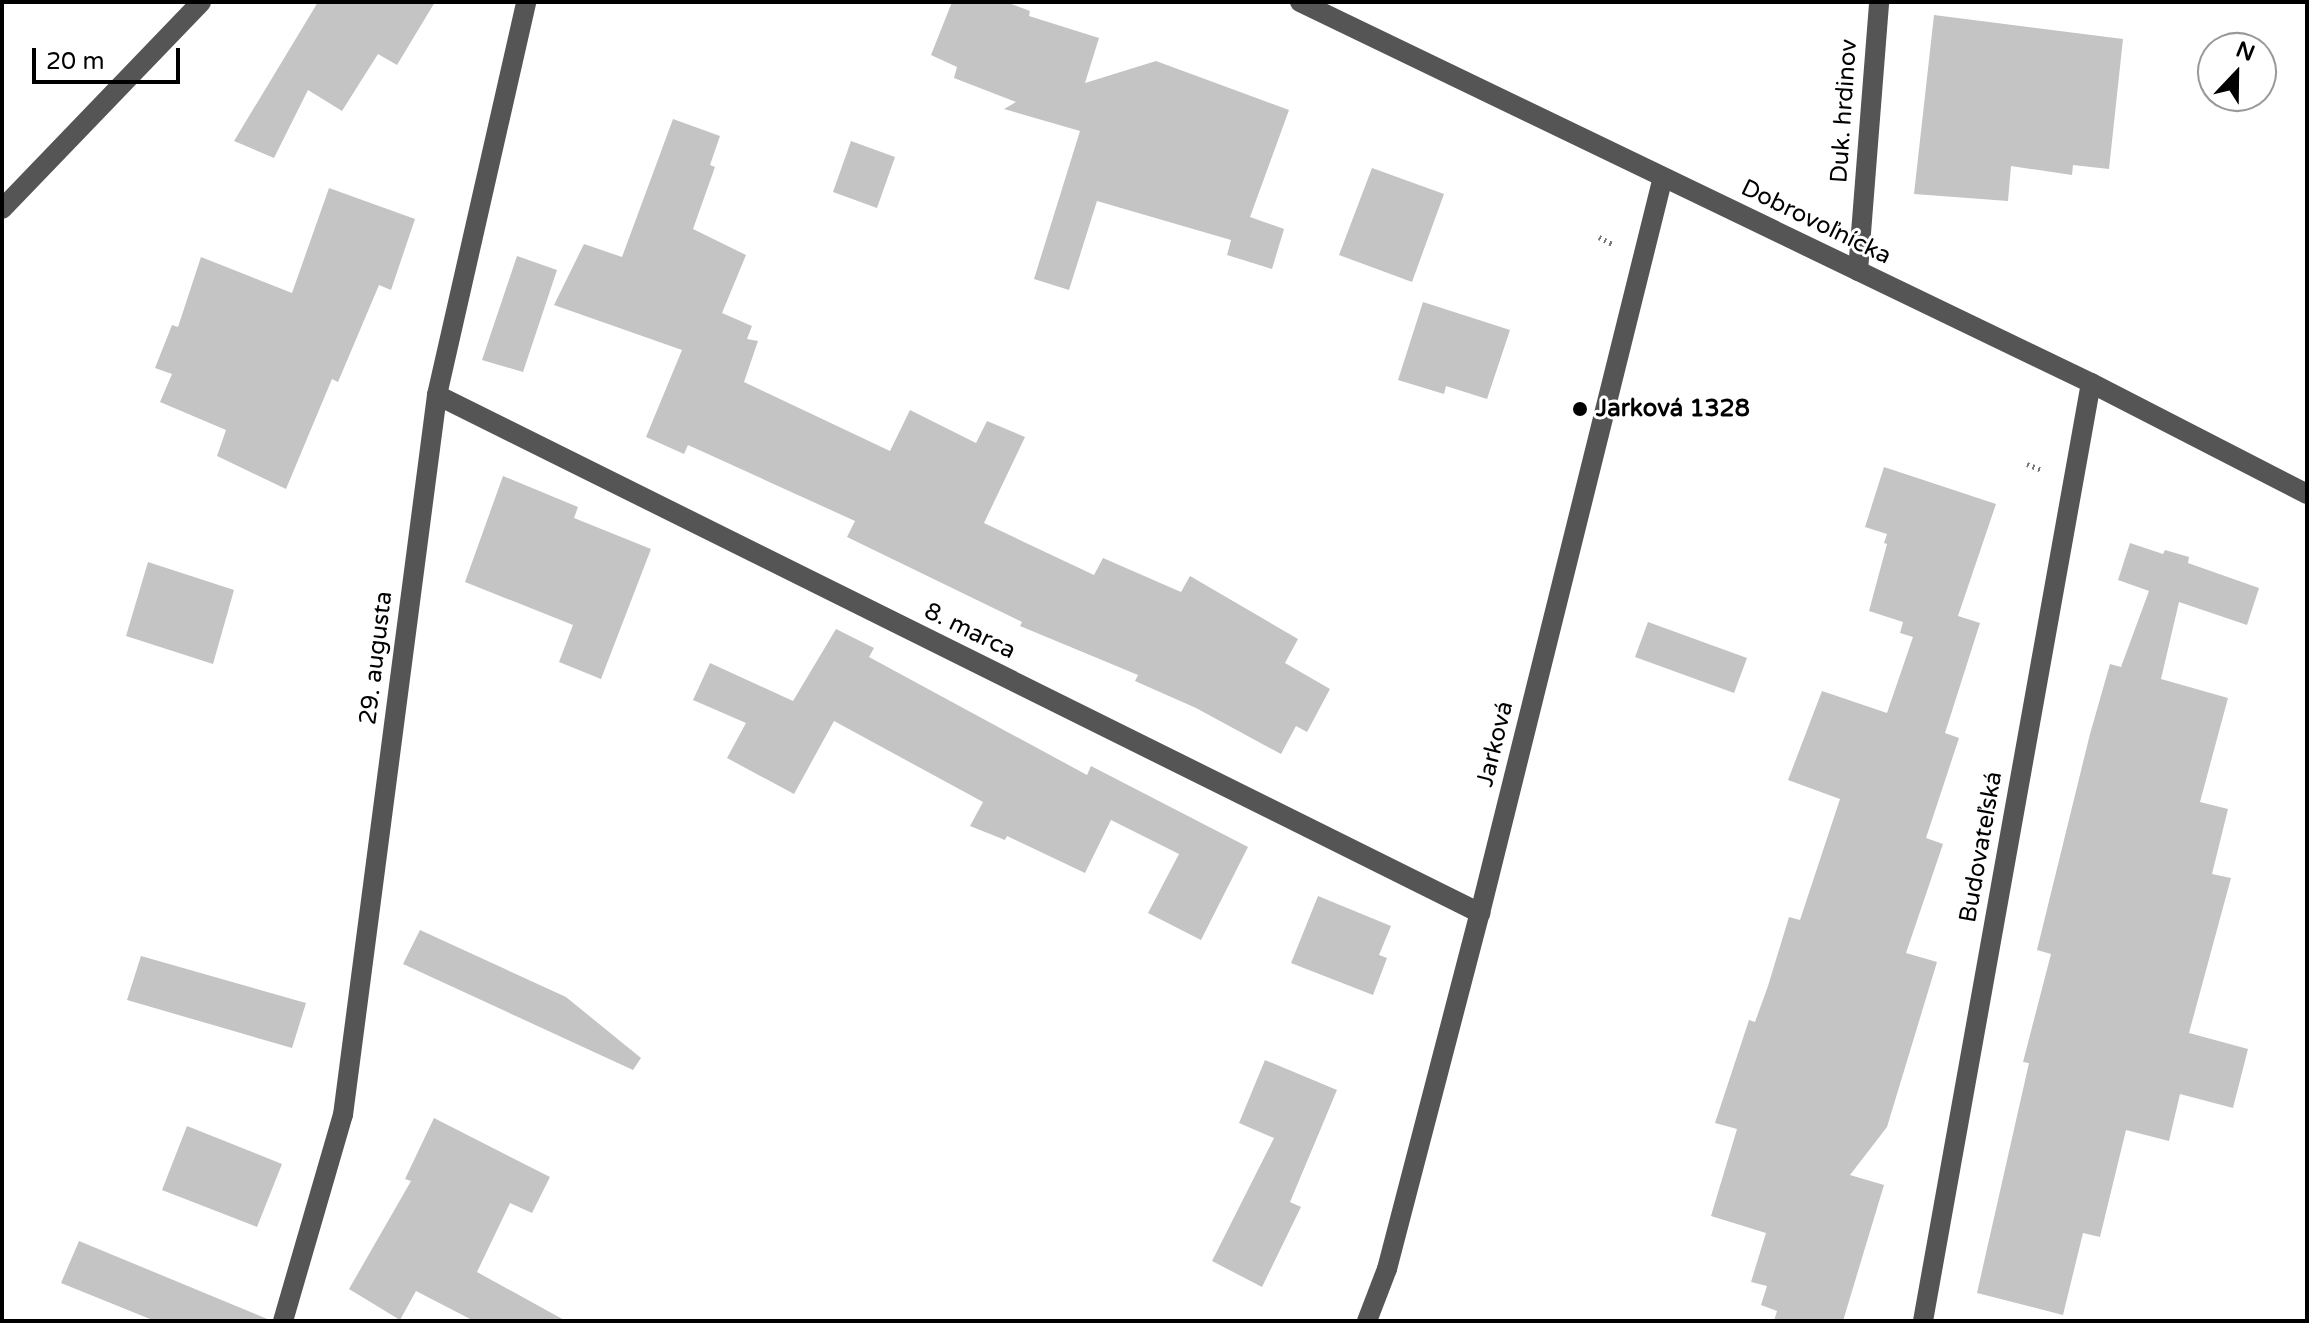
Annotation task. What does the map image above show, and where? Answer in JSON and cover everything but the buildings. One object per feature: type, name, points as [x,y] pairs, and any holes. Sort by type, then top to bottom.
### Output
[{"type":"street","points":[[2,209],[201,2]]},
{"type":"street","name":"29. augusta","points":[[283,1321],[343,1115],[437,395],[526,2]]},
{"type":"street","name":"Dobrovoľnícka","points":[[1300,2],[2091,383],[2307,494]]},
{"type":"street","name":"Duk. hrdinov","points":[[1858,271],[1879,2]]},
{"type":"street","name":"Jarková","points":[[1367,1321],[1387,1269],[1480,913],[1663,177]]},
{"type":"street","name":"Budovateľská","points":[[1923,1321],[2091,383]]},
{"type":"street","name":"8. marca","points":[[437,395],[1480,913]]},
{"type":"place","name":"Jarková 1328","points":[[1580,409]]}]
